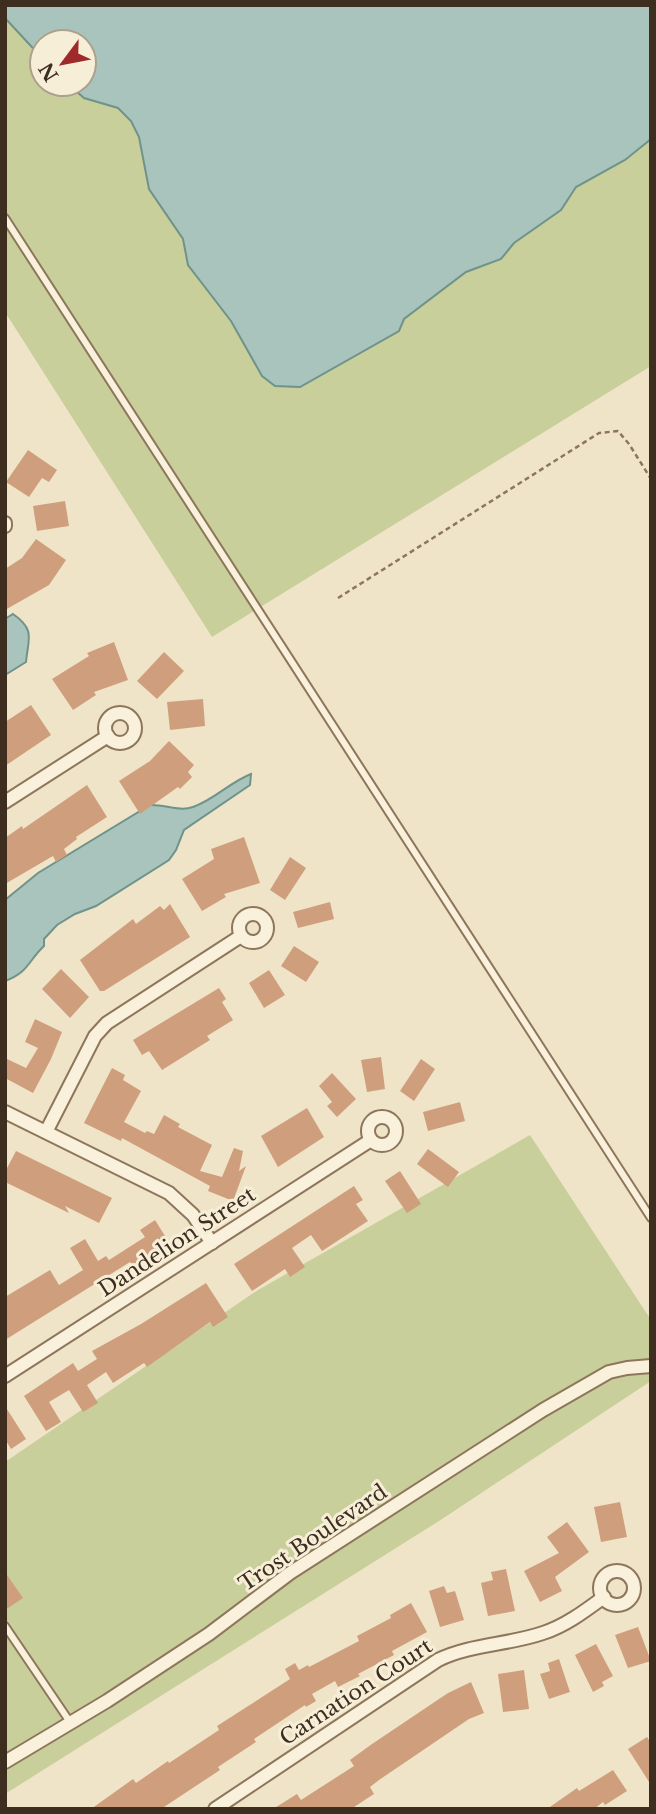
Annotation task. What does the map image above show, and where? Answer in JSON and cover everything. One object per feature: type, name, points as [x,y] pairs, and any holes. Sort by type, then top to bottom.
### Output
[{"type":"street","points":[[5,802],[108,736]]},
{"type":"street","points":[[46,1132],[95,1036],[107,1023],[241,936]]},
{"type":"street","points":[[5,1112],[169,1193],[193,1214],[212,1243]]},
{"type":"street","name":"Dandelion Street","points":[[5,1376],[371,1140]]},
{"type":"street","name":"Trost Boulevard","points":[[5,1762],[209,1634],[290,1573],[542,1410],[609,1372],[651,1366]]},
{"type":"street","name":"Carnation Court","points":[[215,1809],[438,1660],[467,1648],[543,1633],[561,1626],[604,1597]]},
{"type":"lane","points":[[5,218],[651,1218]]},
{"type":"lane","points":[[5,1626],[70,1723]]},
{"type":"path","points":[[338,598],[599,432],[618,431],[651,479]]},
{"type":"green space","points":[[5,18],[28,43],[28,98],[84,98],[118,108],[131,121],[139,137],[149,189],[183,239],[188,265],[231,321],[262,376],[275,386],[300,387],[339,364],[467,272],[501,259],[514,243],[561,211],[576,187],[625,160],[651,139],[651,366],[212,637],[5,312]]},
{"type":"green space","points":[[530,1135],[651,1320],[651,1381],[439,1521],[5,1794],[5,1462],[258,1290]]},
{"type":"water","points":[[5,5],[651,5],[651,139],[625,160],[576,187],[561,210],[514,243],[501,259],[466,272],[404,319],[399,331],[300,387],[275,386],[262,376],[231,321],[188,265],[183,239],[149,189],[139,137],[131,121],[118,108],[84,98],[98,98],[98,28],[28,28],[28,43],[5,18]]},
{"type":"water","points":[[13,614],[28,630],[28,647],[26,662],[5,675],[5,619]]},
{"type":"water","points":[[251,774],[250,785],[184,830],[169,860],[96,906],[57,925],[44,939],[44,946],[24,970],[5,981],[5,900],[38,873],[150,805],[182,809],[193,807]]},
{"type":"building","points":[[28,450],[57,470],[49,482],[42,478],[29,497],[6,482]]},
{"type":"building","points":[[65,501],[69,526],[37,531],[33,506]]},
{"type":"building","points":[[36,539],[66,560],[49,585],[5,610],[5,569],[22,558]]},
{"type":"building","points":[[114,642],[128,680],[94,692],[96,695],[73,710],[52,679],[89,656],[87,653]]},
{"type":"building","points":[[164,652],[184,671],[157,699],[137,681]]},
{"type":"building","points":[[203,699],[205,726],[170,730],[167,702]]},
{"type":"building","points":[[31,705],[51,735],[5,766],[5,722]]},
{"type":"building","points":[[169,741],[194,765],[188,772],[192,777],[180,789],[178,787],[140,814],[119,781],[150,761]]},
{"type":"building","points":[[87,785],[107,817],[76,837],[77,839],[64,849],[67,855],[56,862],[53,856],[5,884],[5,838],[22,826],[23,829]]},
{"type":"building","points":[[244,837],[260,883],[224,894],[226,897],[202,911],[182,879],[214,859],[211,849]]},
{"type":"building","points":[[290,857],[306,868],[285,900],[270,890]]},
{"type":"building","points":[[330,902],[334,919],[298,928],[293,912]]},
{"type":"building","points":[[170,904],[190,937],[100,991],[80,960],[133,919],[136,924],[160,906],[164,910]]},
{"type":"building","points":[[294,946],[319,962],[306,982],[281,966]]},
{"type":"building","points":[[61,969],[89,997],[70,1018],[42,989]]},
{"type":"building","points":[[269,970],[285,995],[264,1008],[249,983]]},
{"type":"building","points":[[219,988],[226,999],[222,1002],[233,1020],[207,1036],[210,1040],[162,1070],[149,1051],[142,1055],[133,1040]]},
{"type":"building","points":[[35,1019],[62,1032],[33,1093],[5,1078],[5,1058],[26,1068],[38,1048],[25,1042]]},
{"type":"building","points":[[381,1057],[385,1089],[367,1092],[361,1060]]},
{"type":"building","points":[[421,1059],[435,1069],[414,1101],[400,1091]]},
{"type":"building","points":[[112,1068],[125,1075],[123,1080],[141,1091],[124,1122],[145,1133],[147,1131],[154,1134],[164,1115],[180,1124],[178,1127],[212,1145],[200,1171],[222,1177],[234,1148],[243,1151],[239,1171],[246,1166],[233,1201],[208,1191],[210,1186],[122,1138],[121,1141],[84,1123]]},
{"type":"building","points":[[332,1073],[356,1099],[337,1117],[327,1106],[332,1102],[319,1086]]},
{"type":"building","points":[[460,1102],[465,1121],[428,1131],[423,1112]]},
{"type":"building","points":[[307,1108],[324,1137],[278,1167],[261,1136]]},
{"type":"building","points":[[428,1149],[459,1172],[448,1187],[417,1164]]},
{"type":"building","points":[[16,1151],[112,1198],[99,1223],[65,1206],[69,1213],[5,1182],[5,1172]]},
{"type":"building","points":[[400,1171],[421,1204],[407,1213],[385,1181]]},
{"type":"building","points":[[354,1186],[363,1200],[356,1204],[368,1221],[322,1251],[311,1235],[292,1248],[305,1267],[290,1277],[285,1269],[252,1291],[234,1264]]},
{"type":"building","points":[[155,1220],[170,1244],[134,1267],[130,1262],[5,1340],[5,1297],[50,1270],[59,1285],[83,1270],[70,1248],[85,1239],[98,1261],[106,1256],[109,1260],[145,1237],[140,1230]]},
{"type":"building","points":[[206,1283],[228,1317],[213,1327],[210,1322],[147,1367],[144,1363],[113,1383],[106,1372],[87,1385],[98,1403],[83,1412],[69,1390],[49,1402],[61,1422],[46,1431],[24,1396],[73,1363],[78,1371],[97,1359],[92,1351]]},
{"type":"building","points":[[5,1406],[26,1439],[11,1449],[5,1439]]},
{"type":"building","points":[[620,1502],[627,1537],[601,1542],[594,1507]]},
{"type":"building","points":[[567,1522],[589,1552],[555,1577],[562,1591],[540,1602],[524,1571],[559,1553],[547,1537]]},
{"type":"building","points":[[506,1569],[515,1611],[488,1616],[481,1583],[493,1580],[491,1572]]},
{"type":"building","points":[[5,1572],[23,1598],[5,1610]]},
{"type":"building","points":[[444,1586],[447,1593],[455,1591],[464,1620],[440,1627],[429,1591]]},
{"type":"building","points":[[411,1603],[427,1632],[392,1651],[394,1655],[358,1674],[360,1676],[338,1687],[335,1681],[312,1694],[316,1701],[306,1707],[305,1705],[254,1739],[256,1742],[218,1767],[220,1770],[161,1809],[91,1809],[133,1779],[136,1783],[168,1761],[169,1763],[219,1730],[217,1726],[290,1679],[285,1669],[295,1663],[299,1670],[308,1665],[309,1667],[359,1641],[357,1636],[391,1618],[390,1615]]},
{"type":"building","points":[[638,1627],[651,1661],[628,1668],[615,1635]]},
{"type":"building","points":[[596,1644],[613,1676],[602,1682],[604,1686],[593,1692],[575,1655]]},
{"type":"building","points":[[559,1659],[570,1692],[549,1699],[540,1674],[550,1671],[548,1663]]},
{"type":"building","points":[[524,1670],[529,1709],[503,1712],[498,1674]]},
{"type":"building","points":[[471,1682],[484,1713],[469,1719],[379,1780],[370,1787],[374,1794],[351,1809],[273,1809],[297,1794],[301,1800],[354,1766],[350,1760],[372,1744],[448,1693]]},
{"type":"building","points":[[647,1737],[651,1743],[651,1785],[628,1749]]},
{"type":"building","points":[[613,1770],[627,1791],[605,1805],[603,1802],[594,1809],[547,1809],[577,1788],[579,1791]]}]
